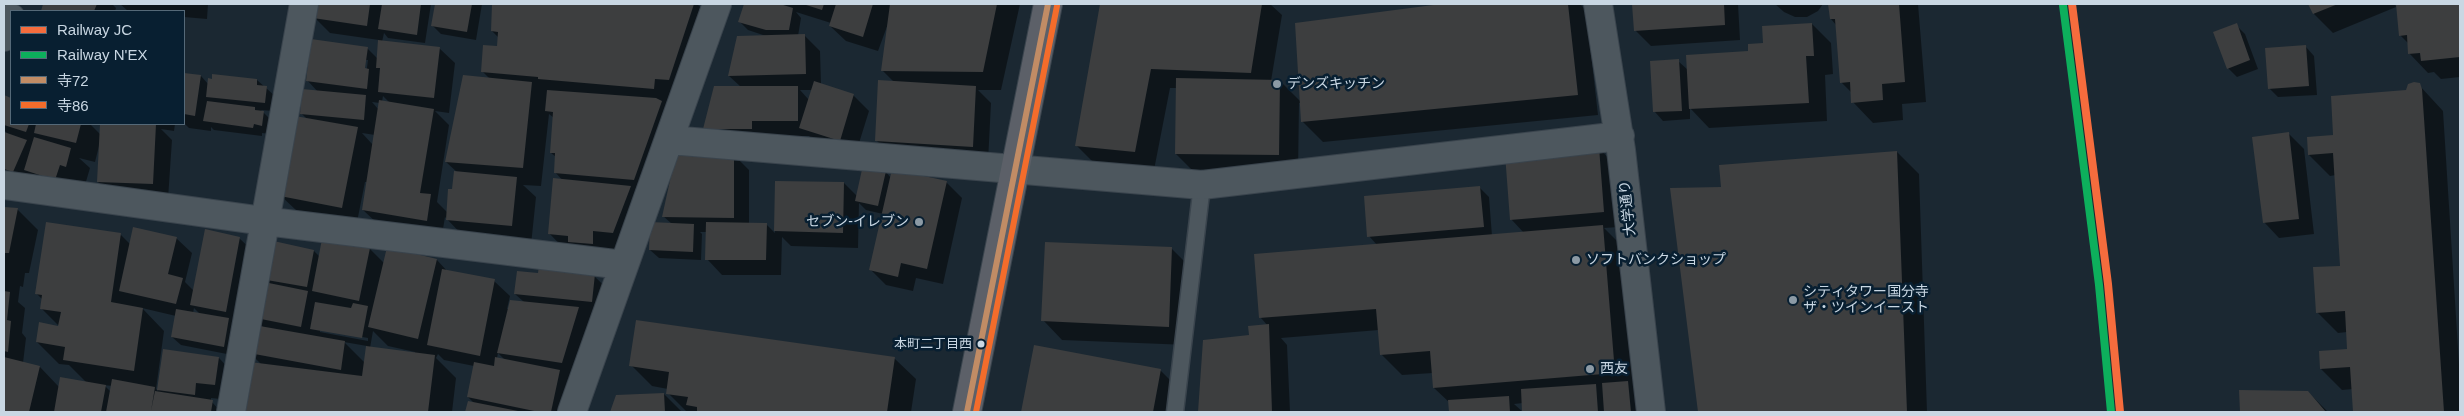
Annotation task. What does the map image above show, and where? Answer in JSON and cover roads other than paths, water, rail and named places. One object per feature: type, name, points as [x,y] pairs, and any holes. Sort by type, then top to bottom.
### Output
[{"type":"street","points":[[231,412],[304,4]]},
{"type":"street","points":[[572,412],[717,4]]},
{"type":"street","points":[[967,412],[1048,4]]},
{"type":"street","name":"大学通り","points":[[1598,4],[1620,136],[1651,412]]},
{"type":"street","points":[[4,37],[10,21]]},
{"type":"street","points":[[670,140],[1202,185],[1620,136]]},
{"type":"street","points":[[4,185],[264,222],[623,265]]},
{"type":"lane","points":[[1175,412],[1202,185]]},
{"type":"rail line","name":"JC","points":[[2072,4],[2108,284],[2120,412]]},
{"type":"rail line","name":"N'EX","points":[[2063,5],[2099,285],[2111,412]]},
{"type":"place","name":"デンズキッチン","points":[[1277,84]]},
{"type":"place","name":"セブン-イレブン","points":[[919,222]]},
{"type":"place","name":"ソフトバンクショップ","points":[[1576,260]]},
{"type":"place","name":"シティタワー国分寺 ザ・ツインイースト","points":[[1793,300]]},
{"type":"place","name":"本町二丁目西","points":[[981,344]]},
{"type":"place","name":"西友","points":[[1590,369]]}]
